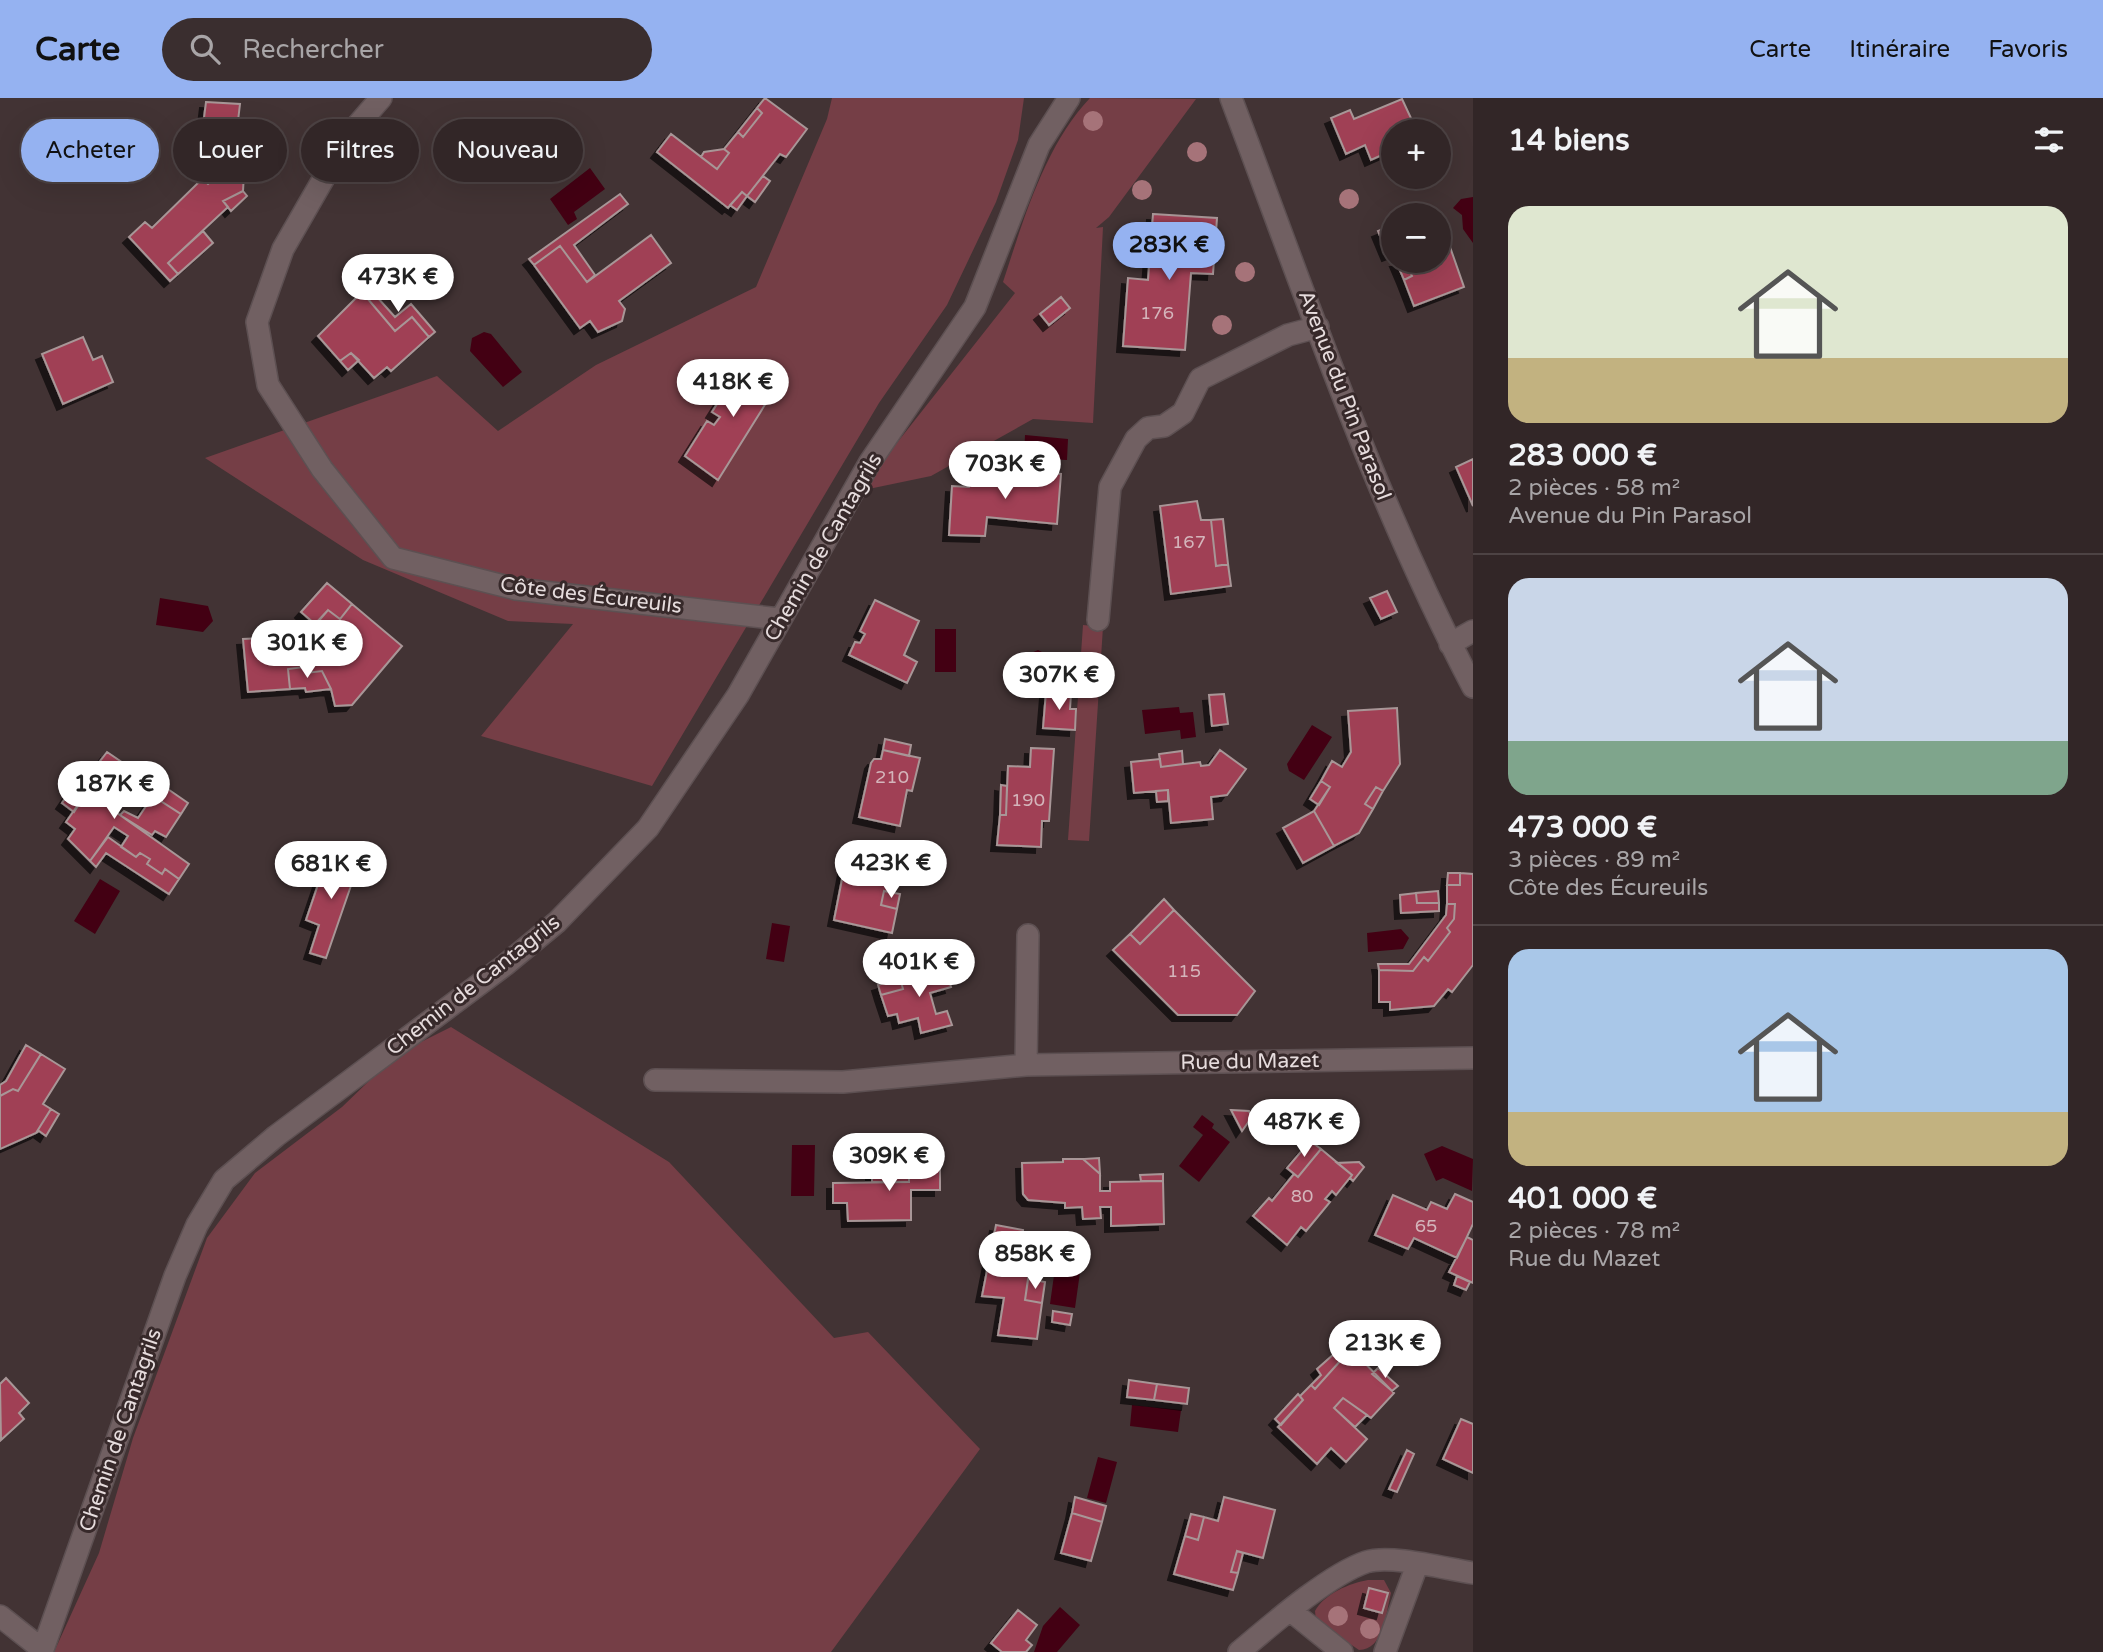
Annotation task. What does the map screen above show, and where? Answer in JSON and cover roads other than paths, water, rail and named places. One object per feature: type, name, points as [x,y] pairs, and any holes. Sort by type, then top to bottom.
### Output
[{"type":"street","name":"Côte des Écureuils","points":[[381,98],[348,136],[283,248],[257,322],[268,385],[322,469],[393,558],[516,589],[780,619]]},
{"type":"street","name":"Chemin de Cantagrils","points":[[42,1651],[117,1432],[175,1276],[197,1225],[224,1180],[276,1136],[505,965],[557,922],[648,828],[738,695],[870,462],[975,307],[993,269],[1027,173],[1049,128],[1051,98]]},
{"type":"street","points":[[1049,128],[1069,98]]},
{"type":"street","name":"Avenue du Pin Parasol","points":[[1231,98],[1415,573],[1473,687]]},
{"type":"street","points":[[1098,620],[1110,487],[1136,439],[1148,428],[1164,426],[1183,413],[1200,379],[1288,335],[1318,327]]},
{"type":"street","points":[[1450,644],[1473,631]]},
{"type":"street","points":[[1026,1065],[1028,935]]},
{"type":"street","name":"Rue du Mazet","points":[[655,1080],[844,1082],[1026,1065],[1473,1058]]},
{"type":"street","points":[[1239,1652],[1333,1580],[1367,1562],[1417,1565],[1473,1573]]},
{"type":"street","points":[[1385,1652],[1417,1565]]},
{"type":"street","points":[[1291,1611],[1342,1652]]},
{"type":"street","points":[[0,1616],[42,1651]]}]
